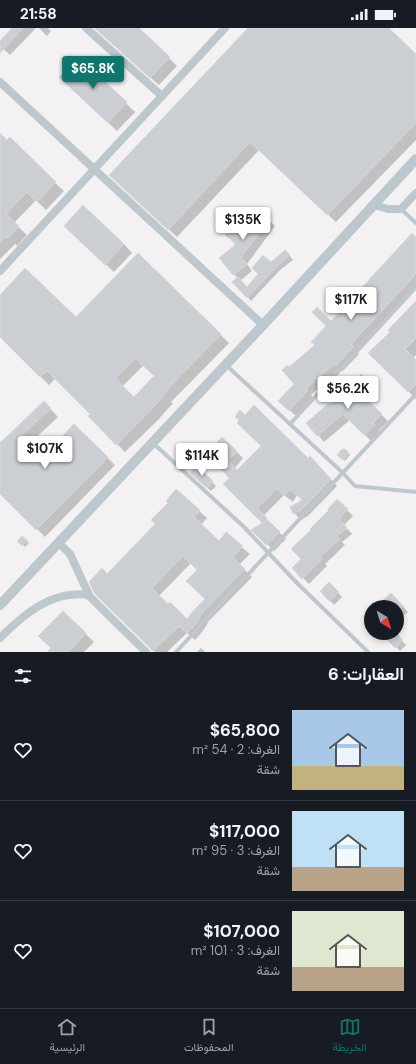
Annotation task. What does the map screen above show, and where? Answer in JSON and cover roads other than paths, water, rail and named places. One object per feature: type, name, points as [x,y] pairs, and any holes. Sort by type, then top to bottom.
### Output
[{"type":"street","points":[[86,28],[162,96]]},
{"type":"street","points":[[0,271],[225,28]]},
{"type":"street","points":[[0,82],[263,325]]},
{"type":"street","points":[[0,605],[226,365],[416,159]]},
{"type":"street","points":[[374,205],[388,209],[401,209],[416,193]]},
{"type":"street","points":[[59,543],[70,554],[88,595],[146,652]]},
{"type":"street","points":[[0,638],[16,622],[36,607],[56,597],[75,594],[88,595]]},
{"type":"lane","points":[[401,209],[416,222]]},
{"type":"lane","points":[[290,424],[416,287]]},
{"type":"lane","points":[[226,365],[343,473],[355,486],[416,492]]},
{"type":"lane","points":[[176,652],[416,394]]},
{"type":"lane","points":[[153,443],[244,527],[298,584],[368,652]]}]
